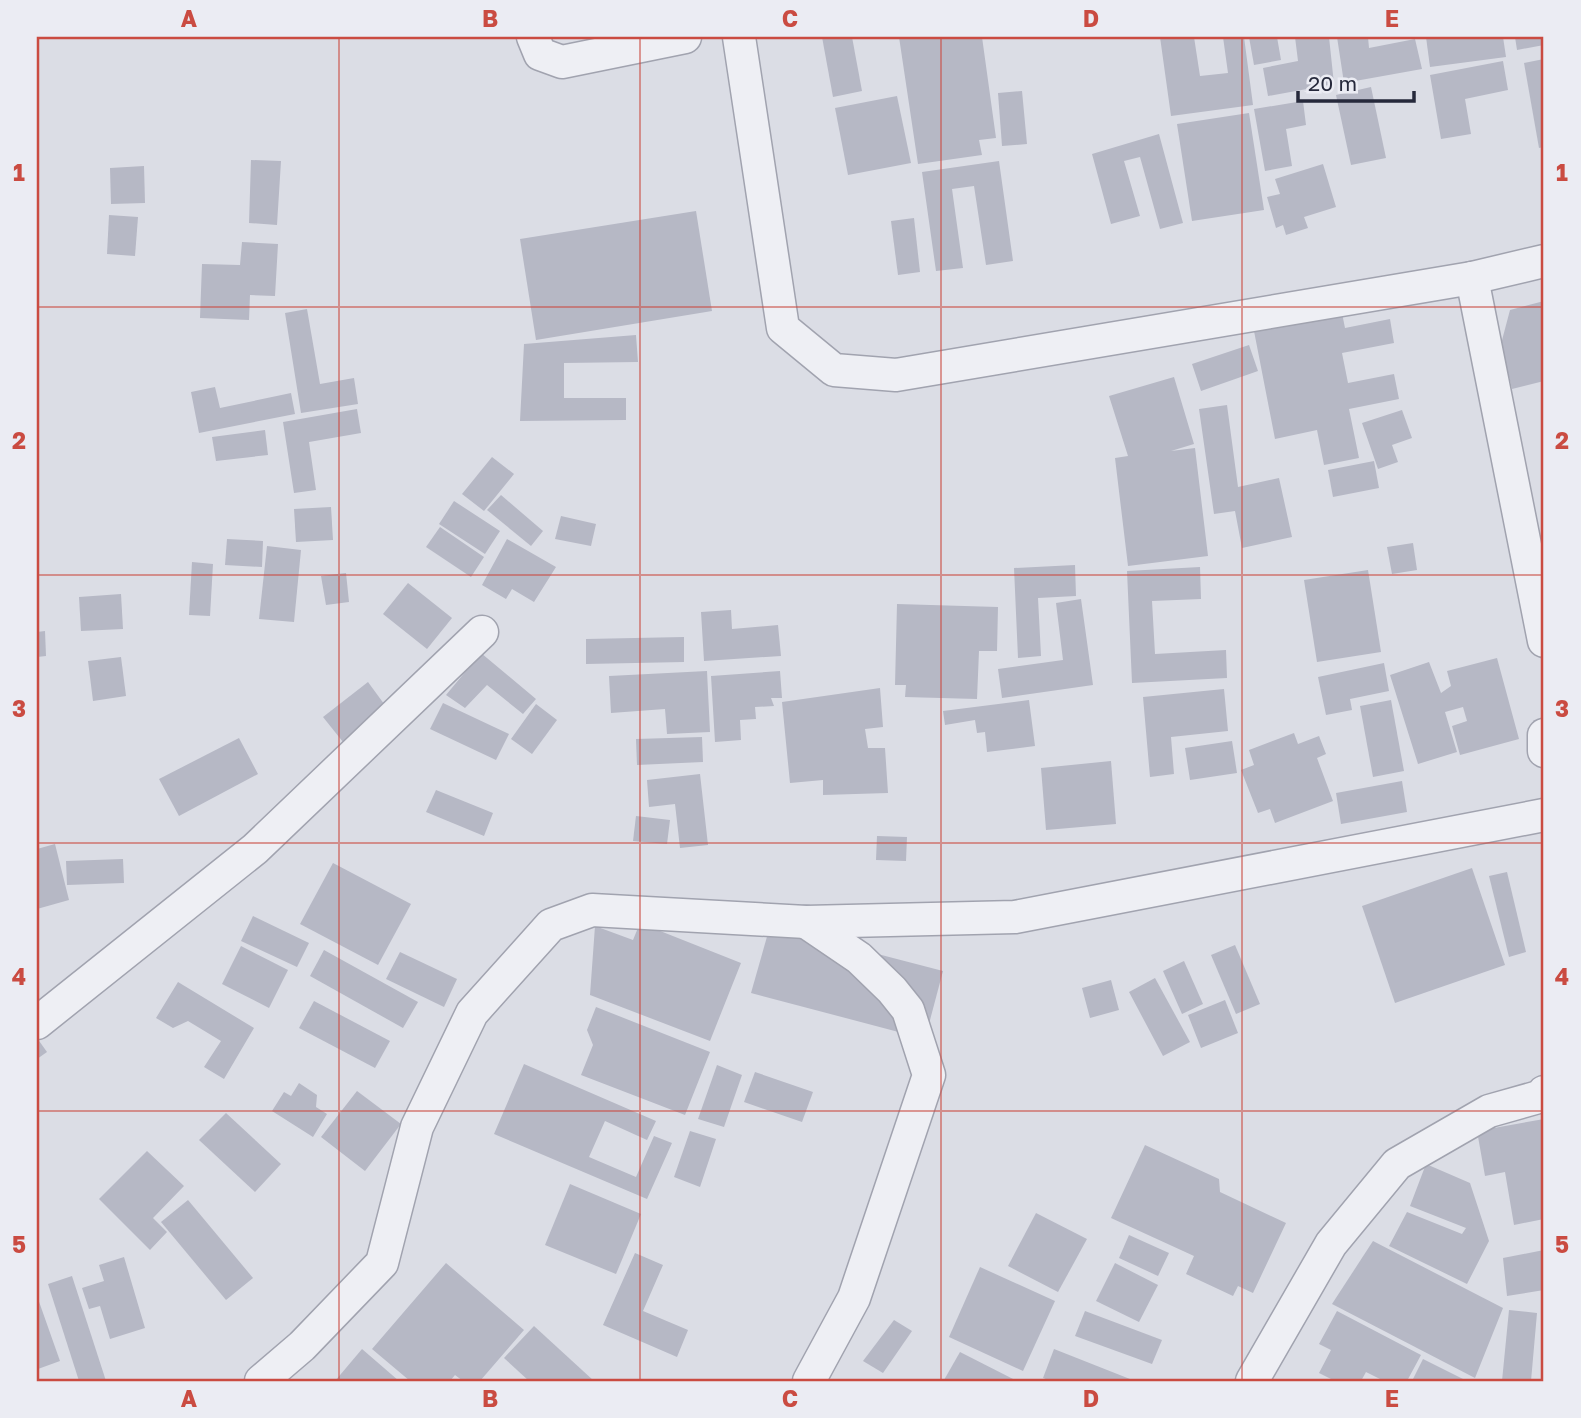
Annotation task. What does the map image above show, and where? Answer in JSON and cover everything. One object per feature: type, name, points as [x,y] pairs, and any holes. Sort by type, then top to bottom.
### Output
[{"type":"street","points":[[533,37],[540,54],[562,62],[685,37]]},
{"type":"street","points":[[739,37],[783,328],[834,370],[896,375],[1472,278],[1544,261]]},
{"type":"street","points":[[1472,278],[1544,641]]},
{"type":"street","points":[[37,1023],[255,849],[482,632]]},
{"type":"street","points":[[1544,735],[1544,751]]},
{"type":"street","points":[[261,1381],[302,1346],[382,1263],[417,1127],[472,1013],[551,925],[592,910],[806,922],[1015,917],[1544,816]]},
{"type":"street","points":[[806,922],[859,958],[892,990],[908,1010],[929,1075],[854,1298],[810,1381]]},
{"type":"street","points":[[1252,1381],[1331,1244],[1397,1164],[1489,1111],[1542,1096],[1544,1092]]},
{"type":"building","points":[[822,37],[852,37],[862,91],[833,97]]},
{"type":"building","points":[[899,37],[982,37],[996,138],[979,140],[982,155],[918,164]]},
{"type":"building","points":[[1160,37],[1194,37],[1200,76],[1228,73],[1223,37],[1244,37],[1253,105],[1171,116]]},
{"type":"building","points":[[1249,37],[1277,37],[1281,60],[1254,65]]},
{"type":"building","points":[[1295,37],[1329,37],[1334,84],[1268,96],[1263,68],[1298,61]]},
{"type":"building","points":[[1337,37],[1368,37],[1369,48],[1415,39],[1422,69],[1344,83]]},
{"type":"building","points":[[1426,37],[1503,37],[1506,57],[1430,67]]},
{"type":"building","points":[[1515,37],[1544,37],[1544,45],[1517,50]]},
{"type":"building","points":[[1544,59],[1544,147],[1539,148],[1524,63]]},
{"type":"building","points":[[1503,61],[1508,90],[1465,99],[1471,134],[1441,139],[1430,75]]},
{"type":"building","points":[[1371,87],[1386,158],[1351,165],[1336,95]]},
{"type":"building","points":[[1022,91],[1027,144],[1002,146],[998,93]]},
{"type":"building","points":[[897,96],[911,163],[848,175],[835,108]]},
{"type":"building","points":[[1303,101],[1306,125],[1286,129],[1292,166],[1265,171],[1254,109]]},
{"type":"building","points":[[1249,113],[1264,210],[1192,221],[1177,124]]},
{"type":"building","points":[[1159,134],[1183,223],[1160,229],[1140,157],[1124,161],[1140,216],[1111,224],[1092,154]]},
{"type":"building","points":[[251,160],[281,161],[277,225],[249,223]]},
{"type":"building","points":[[999,161],[1013,261],[986,265],[974,186],[952,189],[963,268],[936,271],[922,172]]},
{"type":"building","points":[[1323,164],[1336,207],[1304,217],[1308,228],[1286,235],[1283,225],[1276,228],[1267,197],[1280,194],[1275,179]]},
{"type":"building","points":[[144,166],[145,203],[111,204],[110,168]]},
{"type":"building","points":[[696,211],[712,311],[536,340],[520,239]]},
{"type":"building","points":[[109,215],[138,217],[135,256],[107,254]]},
{"type":"building","points":[[914,218],[920,272],[898,275],[891,221]]},
{"type":"building","points":[[242,242],[278,244],[275,296],[250,295],[249,320],[200,318],[202,264],[240,265]]},
{"type":"building","points":[[1544,301],[1544,381],[1512,389],[1501,344],[1510,310]]},
{"type":"building","points":[[307,309],[320,384],[354,378],[358,404],[301,413],[285,313]]},
{"type":"building","points":[[1342,313],[1345,328],[1390,319],[1394,343],[1342,353],[1348,383],[1394,374],[1399,399],[1349,409],[1359,458],[1324,465],[1317,430],[1275,439],[1254,331]]},
{"type":"building","points":[[636,335],[638,362],[564,363],[564,398],[626,398],[626,420],[520,421],[524,344]]},
{"type":"building","points":[[1249,345],[1258,371],[1201,391],[1192,364]]},
{"type":"building","points":[[1174,377],[1194,444],[1171,451],[1195,448],[1208,556],[1128,566],[1115,458],[1128,456],[1109,396]]},
{"type":"building","points":[[215,387],[220,408],[291,393],[295,414],[199,433],[191,392]]},
{"type":"building","points":[[1227,405],[1238,487],[1279,478],[1292,537],[1242,548],[1235,511],[1214,514],[1199,409]]},
{"type":"building","points":[[357,409],[361,433],[309,442],[316,490],[294,493],[283,422]]},
{"type":"building","points":[[1402,410],[1412,438],[1392,445],[1398,462],[1378,469],[1362,423]]},
{"type":"building","points":[[265,430],[268,455],[216,461],[212,437]]},
{"type":"building","points":[[492,457],[514,474],[484,511],[462,494]]},
{"type":"building","points":[[1374,461],[1379,488],[1333,497],[1328,470]]},
{"type":"building","points":[[501,495],[543,531],[531,546],[487,510]]},
{"type":"building","points":[[454,501],[500,531],[485,554],[439,524]]},
{"type":"building","points":[[331,507],[333,540],[296,542],[294,509]]},
{"type":"building","points":[[561,516],[596,524],[591,546],[555,539]]},
{"type":"building","points":[[440,527],[484,557],[471,577],[426,547]]},
{"type":"building","points":[[227,539],[263,541],[262,567],[225,565]]},
{"type":"building","points":[[507,539],[556,567],[534,602],[512,589],[506,599],[482,585]]},
{"type":"building","points":[[1413,543],[1417,570],[1392,574],[1387,547]]},
{"type":"building","points":[[267,546],[301,550],[294,622],[259,619]]},
{"type":"building","points":[[192,562],[213,564],[210,616],[189,615]]},
{"type":"building","points":[[1075,565],[1076,596],[1038,598],[1041,656],[1018,658],[1014,568]]},
{"type":"building","points":[[1200,567],[1201,599],[1152,601],[1155,654],[1226,650],[1227,678],[1132,683],[1127,571]]},
{"type":"building","points":[[1368,570],[1381,652],[1317,662],[1304,580]]},
{"type":"building","points":[[346,573],[349,602],[326,605],[321,576]]},
{"type":"building","points":[[408,583],[452,618],[427,649],[383,614]]},
{"type":"building","points":[[121,594],[123,629],[81,631],[79,597]]},
{"type":"building","points":[[1081,599],[1093,685],[1002,698],[998,669],[1063,660],[1056,603]]},
{"type":"building","points":[[897,604],[998,607],[997,651],[979,651],[977,699],[905,697],[906,685],[895,685]]},
{"type":"building","points":[[731,610],[732,629],[778,625],[781,656],[704,661],[701,612]]},
{"type":"building","points":[[45,631],[46,656],[37,657],[37,632]]},
{"type":"building","points":[[684,637],[684,662],[586,664],[586,639]]},
{"type":"building","points":[[481,653],[536,699],[523,714],[487,685],[465,708],[446,695]]},
{"type":"building","points":[[121,657],[126,696],[93,701],[88,661]]},
{"type":"building","points":[[1497,658],[1519,739],[1460,755],[1452,726],[1467,721],[1463,707],[1445,712],[1457,752],[1418,764],[1390,675],[1429,662],[1441,693],[1451,686],[1447,671]]},
{"type":"building","points":[[1384,663],[1389,691],[1350,699],[1352,710],[1326,715],[1318,677]]},
{"type":"building","points":[[707,671],[710,732],[667,734],[665,709],[611,713],[609,676]]},
{"type":"building","points":[[780,671],[782,698],[771,698],[774,706],[755,707],[756,719],[740,720],[741,740],[715,742],[711,676]]},
{"type":"building","points":[[368,682],[387,708],[343,742],[323,717]]},
{"type":"building","points":[[880,688],[883,727],[865,729],[868,748],[885,748],[888,793],[823,795],[823,780],[790,783],[782,702]]},
{"type":"building","points":[[1224,689],[1228,731],[1171,737],[1174,774],[1150,777],[1143,697]]},
{"type":"building","points":[[1029,700],[1035,746],[987,752],[985,732],[977,733],[975,720],[945,725],[943,711]]},
{"type":"building","points":[[1391,700],[1404,771],[1373,777],[1360,706]]},
{"type":"building","points":[[443,703],[509,734],[496,760],[430,729]]},
{"type":"building","points":[[536,704],[557,720],[532,754],[511,739]]},
{"type":"building","points":[[1294,733],[1298,744],[1319,736],[1326,754],[1317,758],[1333,801],[1275,823],[1270,809],[1258,813],[1241,770],[1254,765],[1249,750]]},
{"type":"building","points":[[702,737],[703,762],[637,765],[636,739]]},
{"type":"building","points":[[239,738],[258,774],[179,816],[159,779]]},
{"type":"building","points":[[1232,741],[1237,773],[1190,780],[1185,748]]},
{"type":"building","points":[[1111,761],[1116,824],[1046,830],[1041,768]]},
{"type":"building","points":[[700,774],[708,845],[680,848],[675,804],[649,807],[647,780]]},
{"type":"building","points":[[1402,781],[1407,812],[1341,824],[1336,793]]},
{"type":"building","points":[[436,790],[493,813],[484,836],[426,812]]},
{"type":"building","points":[[636,816],[670,820],[667,844],[633,841]]},
{"type":"building","points":[[877,836],[907,837],[906,861],[876,860]]},
{"type":"building","points":[[55,844],[69,900],[37,909],[37,849]]},
{"type":"building","points":[[123,859],[124,883],[67,885],[66,861]]},
{"type":"building","points":[[333,863],[411,904],[378,965],[300,924]]},
{"type":"building","points":[[1472,868],[1505,965],[1395,1003],[1362,906]]},
{"type":"building","points":[[1507,872],[1526,952],[1509,957],[1489,876]]},
{"type":"building","points":[[253,916],[309,943],[297,967],[241,941]]},
{"type":"building","points":[[640,923],[741,963],[710,1041],[590,995],[595,926],[633,940]]},
{"type":"building","points":[[770,926],[943,971],[925,1039],[751,993]]},
{"type":"building","points":[[1235,945],[1260,1004],[1236,1014],[1211,955]]},
{"type":"building","points":[[241,946],[288,970],[269,1008],[222,984]]},
{"type":"building","points":[[324,950],[418,1002],[403,1028],[310,976]]},
{"type":"building","points":[[400,952],[457,979],[444,1007],[386,979]]},
{"type":"building","points":[[1184,961],[1203,1004],[1182,1014],[1163,971]]},
{"type":"building","points":[[1155,978],[1190,1042],[1163,1056],[1129,992]]},
{"type":"building","points":[[1111,980],[1119,1010],[1090,1018],[1082,988]]},
{"type":"building","points":[[178,982],[254,1028],[224,1079],[204,1067],[221,1041],[188,1021],[173,1028],[156,1018]]},
{"type":"building","points":[[1225,1000],[1238,1033],[1201,1048],[1188,1015]]},
{"type":"building","points":[[314,1001],[390,1041],[375,1068],[299,1028]]},
{"type":"building","points":[[596,1007],[710,1052],[685,1115],[581,1075],[593,1045],[587,1030]]},
{"type":"building","points":[[37,1038],[47,1052],[37,1059]]},
{"type":"building","points":[[524,1064],[656,1121],[647,1140],[605,1121],[589,1157],[636,1177],[654,1136],[672,1143],[647,1199],[494,1134]]},
{"type":"building","points":[[717,1065],[742,1075],[724,1127],[698,1119]]},
{"type":"building","points":[[755,1072],[813,1092],[802,1122],[744,1102]]},
{"type":"building","points":[[299,1083],[317,1095],[316,1107],[327,1114],[313,1137],[272,1111],[284,1092],[291,1096]]},
{"type":"building","points":[[357,1091],[401,1124],[365,1171],[321,1137]]},
{"type":"building","points":[[226,1113],[281,1164],[255,1192],[199,1140]]},
{"type":"building","points":[[1544,1119],[1544,1219],[1514,1225],[1505,1172],[1485,1176],[1477,1131]]},
{"type":"building","points":[[690,1131],[716,1139],[700,1187],[674,1177]]},
{"type":"building","points":[[1145,1145],[1219,1179],[1220,1192],[1286,1223],[1253,1293],[1238,1286],[1233,1296],[1186,1274],[1194,1256],[1111,1218]]},
{"type":"building","points":[[147,1151],[184,1186],[153,1218],[167,1232],[150,1250],[99,1199]]},
{"type":"building","points":[[1426,1164],[1470,1183],[1489,1241],[1467,1284],[1389,1246],[1407,1212],[1462,1234],[1466,1228],[1410,1206]]},
{"type":"building","points":[[570,1184],[641,1214],[616,1274],[545,1245]]},
{"type":"building","points":[[188,1200],[253,1278],[226,1300],[161,1222]]},
{"type":"building","points":[[1036,1213],[1087,1239],[1058,1292],[1008,1266]]},
{"type":"building","points":[[1129,1235],[1169,1253],[1158,1276],[1119,1258]]},
{"type":"building","points":[[1373,1241],[1503,1308],[1475,1378],[1332,1304]]},
{"type":"building","points":[[1544,1250],[1544,1290],[1507,1296],[1503,1258]]},
{"type":"building","points":[[635,1253],[663,1265],[643,1311],[688,1330],[677,1357],[603,1325]]},
{"type":"building","points":[[124,1257],[145,1328],[110,1339],[100,1306],[89,1309],[82,1288],[104,1281],[99,1265]]},
{"type":"building","points":[[446,1263],[524,1330],[480,1381],[463,1381],[455,1375],[450,1381],[410,1381],[372,1349]]},
{"type":"building","points":[[1115,1263],[1158,1285],[1139,1322],[1096,1301]]},
{"type":"building","points":[[980,1267],[1055,1301],[1023,1371],[949,1337]]},
{"type":"building","points":[[72,1276],[106,1381],[79,1381],[48,1284]]},
{"type":"building","points":[[37,1296],[60,1361],[38,1369],[37,1365]]},
{"type":"building","points":[[1509,1310],[1537,1313],[1531,1381],[1502,1381]]},
{"type":"building","points":[[1085,1311],[1162,1340],[1152,1364],[1075,1336]]},
{"type":"building","points":[[1337,1311],[1421,1355],[1407,1381],[1384,1381],[1366,1372],[1361,1381],[1335,1381],[1319,1373],[1331,1350],[1319,1344]]},
{"type":"building","points":[[894,1320],[912,1331],[883,1373],[863,1361]]},
{"type":"building","points":[[534,1326],[594,1381],[529,1381],[504,1358]]},
{"type":"building","points":[[362,1349],[399,1381],[335,1381]]},
{"type":"building","points":[[1054,1349],[1135,1381],[1051,1381],[1043,1378]]},
{"type":"building","points":[[960,1352],[1017,1381],[944,1380]]},
{"type":"building","points":[[1423,1359],[1467,1381],[1412,1381]]}]
